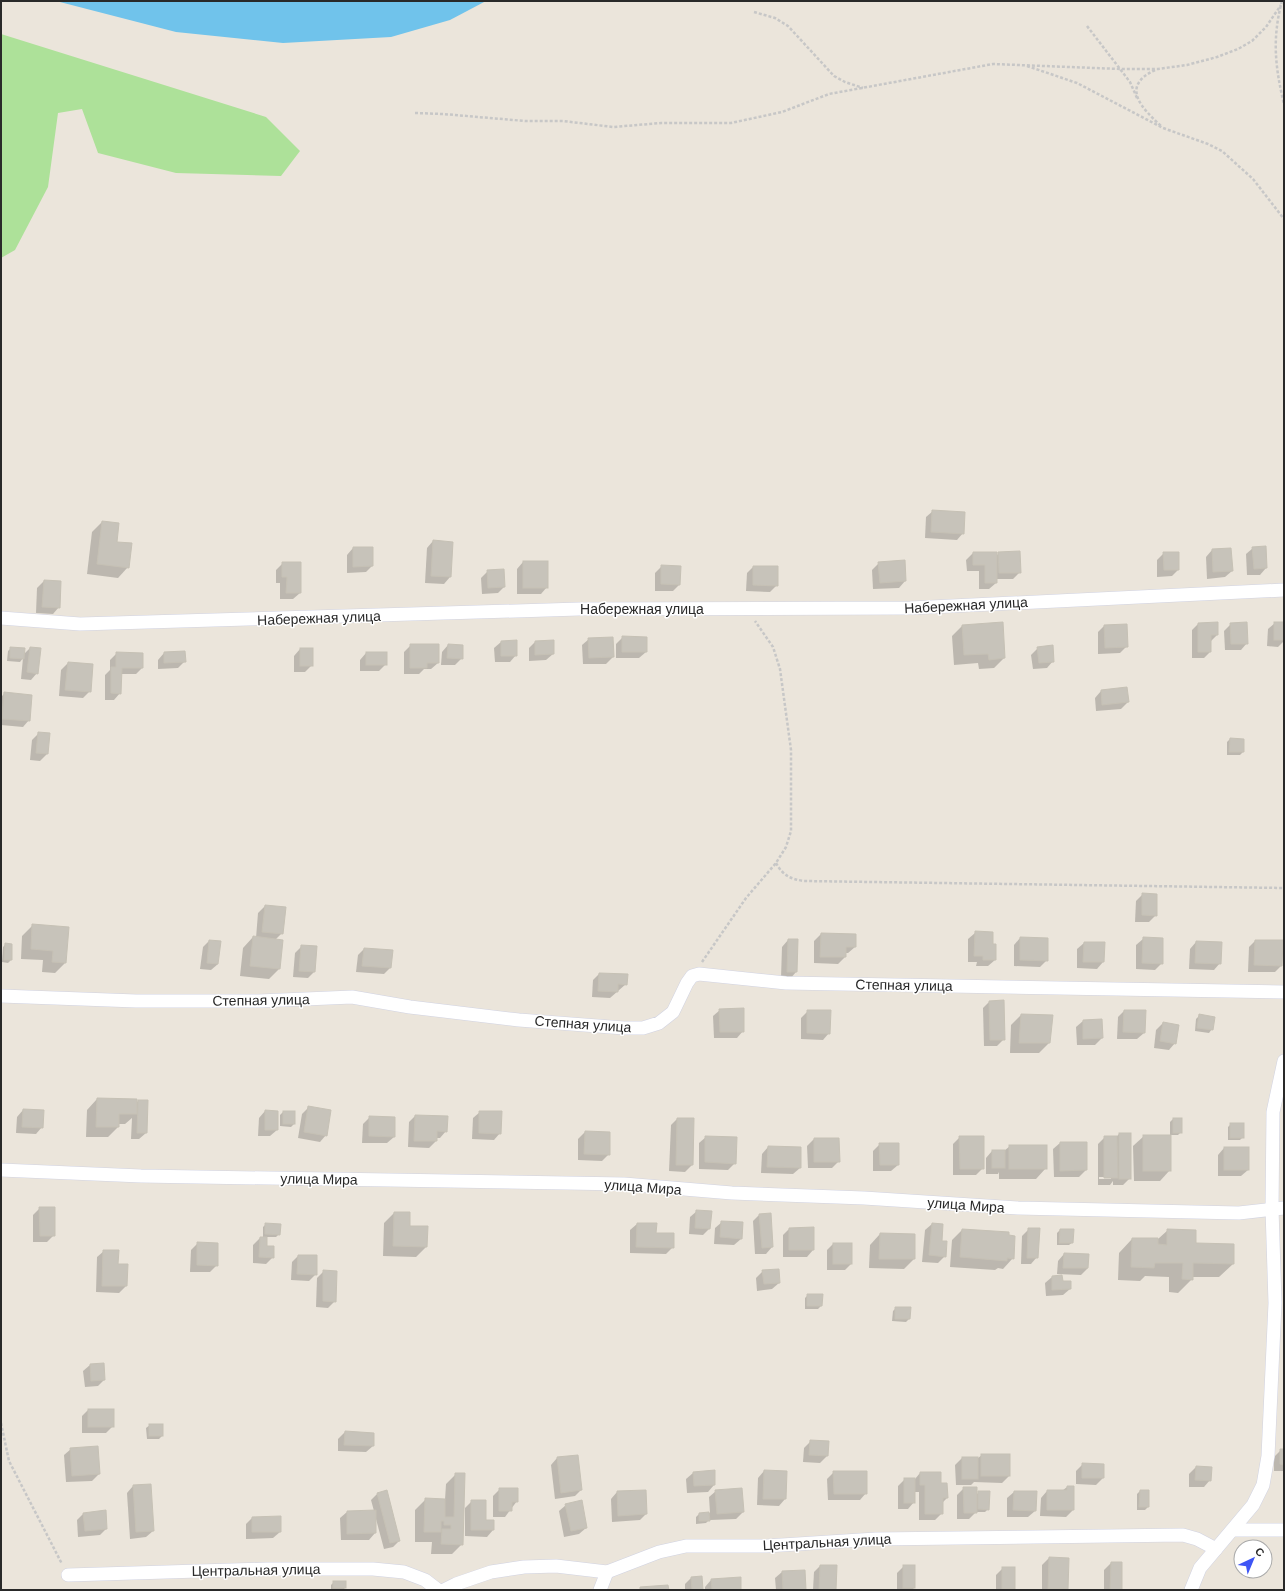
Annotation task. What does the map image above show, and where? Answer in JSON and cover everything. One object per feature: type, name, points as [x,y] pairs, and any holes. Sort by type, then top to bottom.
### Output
[{"type":"street","name":"Набережная улица","points":[[1,618],[80,624],[579,609],[910,608],[1284,590]]},
{"type":"street","name":"Степная улица","points":[[1,996],[136,1001],[258,1002],[352,997],[410,1007],[519,1020],[624,1028],[643,1028],[659,1023],[673,1012],[687,983],[692,976],[699,974],[786,983],[1284,992]]},
{"type":"street","points":[[1191,1590],[1200,1568],[1253,1505],[1263,1485],[1268,1456],[1278,1209],[1273,1112],[1284,1061]]},
{"type":"street","name":"улица Мира","points":[[1,1170],[141,1176],[624,1184],[732,1193],[864,1198],[1018,1208],[1239,1213],[1278,1209]]},
{"type":"street","points":[[1233,1530],[1284,1530]]},
{"type":"street","name":"Центральная улица","points":[[444,1590],[456,1584],[491,1572],[524,1567],[556,1566],[607,1572],[660,1552],[686,1546],[766,1546],[876,1539],[1183,1535],[1197,1539],[1216,1549]]},
{"type":"street","name":"Центральная улица","points":[[68,1575],[267,1569],[373,1569],[404,1572],[426,1580],[438,1590]]},
{"type":"street","points":[[600,1590],[607,1572]]},
{"type":"path","points":[[1282,1],[1276,26],[1275,45],[1276,71],[1284,104]]},
{"type":"path","points":[[415,113],[525,121],[563,121],[612,127],[680,122],[716,124],[782,112],[829,94],[994,64],[1020,64],[1049,68],[1158,69],[1187,65],[1217,57],[1238,49],[1252,41],[1266,27],[1281,5]]},
{"type":"path","points":[[754,12],[775,18],[788,26],[834,76],[845,82],[865,88]]},
{"type":"path","points":[[1087,26],[1130,82],[1142,108],[1163,128]]},
{"type":"path","points":[[1020,64],[1077,83],[1163,128],[1208,144],[1222,151],[1252,179],[1284,219]]},
{"type":"path","points":[[1137,98],[1136,90],[1140,81],[1148,74],[1158,69]]},
{"type":"path","points":[[692,976],[746,898],[776,863],[786,847],[791,831],[791,750],[780,669],[773,647],[761,627],[750,616],[737,609]]},
{"type":"path","points":[[776,863],[786,876],[804,881],[1170,885],[1284,888]]},
{"type":"path","points":[[1,1423],[9,1461],[68,1575]]},
{"type":"green space","points":[[1,34],[266,117],[300,151],[281,176],[176,173],[98,153],[82,109],[58,113],[48,187],[15,250],[1,258]]},
{"type":"water","points":[[56,1],[486,1],[450,20],[391,37],[283,43],[176,32]]},
{"type":"building","points":[[932,510],[965,512],[964,534],[931,532]]},
{"type":"building","points":[[102,521],[119,523],[117,542],[132,543],[129,568],[97,564]]},
{"type":"building","points":[[433,540],[453,542],[451,577],[431,576]]},
{"type":"building","points":[[1266,546],[1267,568],[1254,569],[1252,547]]},
{"type":"building","points":[[353,547],[373,547],[373,566],[353,567]]},
{"type":"building","points":[[1231,548],[1233,571],[1213,572],[1212,549]]},
{"type":"building","points":[[1020,551],[1021,573],[999,573],[998,552]]},
{"type":"building","points":[[973,552],[997,552],[997,583],[985,583],[985,565],[973,565]]},
{"type":"building","points":[[1163,552],[1179,552],[1179,570],[1164,570]]},
{"type":"building","points":[[905,560],[906,581],[880,583],[878,562]]},
{"type":"building","points":[[523,561],[548,561],[548,588],[523,588]]},
{"type":"building","points":[[282,562],[301,562],[301,593],[286,593],[287,577],[282,577]]},
{"type":"building","points":[[661,565],[681,566],[680,585],[661,584]]},
{"type":"building","points":[[753,566],[778,566],[778,586],[753,585]]},
{"type":"building","points":[[504,569],[505,587],[488,588],[487,570]]},
{"type":"building","points":[[44,580],[61,581],[60,608],[42,607]]},
{"type":"building","points":[[1003,622],[1005,658],[989,660],[988,654],[964,655],[962,625]]},
{"type":"building","points":[[1218,622],[1218,635],[1211,635],[1211,652],[1198,652],[1198,623]]},
{"type":"building","points":[[1247,622],[1248,644],[1231,644],[1230,623]]},
{"type":"building","points":[[1274,622],[1284,622],[1284,640],[1274,640]]},
{"type":"building","points":[[1127,624],[1128,647],[1105,648],[1104,625]]},
{"type":"building","points":[[622,636],[647,637],[647,652],[622,652]]},
{"type":"building","points":[[613,637],[614,657],[589,658],[588,638]]},
{"type":"building","points":[[517,640],[517,656],[501,656],[501,641]]},
{"type":"building","points":[[554,640],[554,654],[535,655],[535,641]]},
{"type":"building","points":[[410,644],[439,644],[439,663],[427,663],[427,668],[410,668]]},
{"type":"building","points":[[448,644],[463,645],[463,659],[447,658]]},
{"type":"building","points":[[1053,645],[1054,662],[1039,663],[1037,647]]},
{"type":"building","points":[[10,647],[25,648],[24,659],[10,658]]},
{"type":"building","points":[[30,647],[41,648],[38,674],[27,672]]},
{"type":"building","points":[[300,648],[313,648],[313,666],[300,666]]},
{"type":"building","points":[[185,651],[186,662],[164,663],[164,652]]},
{"type":"building","points":[[116,652],[143,653],[143,668],[122,668],[121,694],[111,693],[111,667],[116,667]]},
{"type":"building","points":[[366,652],[387,652],[387,665],[366,665]]},
{"type":"building","points":[[68,662],[93,664],[91,692],[65,690]]},
{"type":"building","points":[[1127,687],[1129,702],[1102,705],[1101,690]]},
{"type":"building","points":[[4,692],[32,695],[30,721],[2,719]]},
{"type":"building","points":[[38,732],[50,733],[48,754],[36,753]]},
{"type":"building","points":[[1230,738],[1244,739],[1244,752],[1229,752]]},
{"type":"building","points":[[1142,893],[1157,894],[1157,916],[1142,915]]},
{"type":"building","points":[[265,905],[286,907],[283,934],[262,932]]},
{"type":"building","points":[[32,924],[69,927],[66,963],[52,962],[53,951],[31,949]]},
{"type":"building","points":[[975,931],[993,932],[993,944],[996,944],[996,960],[983,960],[983,956],[974,956]]},
{"type":"building","points":[[821,933],[856,934],[856,947],[846,947],[846,957],[820,957]]},
{"type":"building","points":[[253,936],[283,940],[280,969],[250,966]]},
{"type":"building","points":[[1020,937],[1048,938],[1048,961],[1020,960]]},
{"type":"building","points":[[1143,937],[1163,938],[1163,964],[1142,963]]},
{"type":"building","points":[[788,939],[798,939],[797,972],[787,972]]},
{"type":"building","points":[[209,940],[221,941],[218,964],[207,963]]},
{"type":"building","points":[[1255,940],[1283,940],[1282,966],[1254,965]]},
{"type":"building","points":[[1196,941],[1222,942],[1221,964],[1195,963]]},
{"type":"building","points":[[1084,942],[1105,942],[1104,962],[1083,962]]},
{"type":"building","points":[[5,943],[12,944],[12,960],[4,960]]},
{"type":"building","points":[[301,945],[317,946],[315,972],[299,971]]},
{"type":"building","points":[[364,948],[393,950],[391,968],[362,966]]},
{"type":"building","points":[[599,973],[628,974],[627,985],[618,984],[618,992],[598,991]]},
{"type":"building","points":[[1004,1000],[1005,1040],[990,1040],[989,1001]]},
{"type":"building","points":[[744,1008],[744,1032],[720,1032],[719,1009]]},
{"type":"building","points":[[807,1010],[831,1010],[830,1034],[807,1033]]},
{"type":"building","points":[[1124,1010],[1146,1010],[1145,1033],[1123,1032]]},
{"type":"building","points":[[1021,1014],[1053,1015],[1050,1043],[1019,1043]]},
{"type":"building","points":[[1199,1014],[1215,1017],[1213,1030],[1197,1028]]},
{"type":"building","points":[[1102,1019],[1103,1038],[1083,1039],[1083,1020]]},
{"type":"building","points":[[1163,1022],[1179,1025],[1176,1044],[1160,1041]]},
{"type":"building","points":[[97,1098],[137,1099],[137,1114],[119,1114],[119,1127],[96,1127]]},
{"type":"building","points":[[138,1100],[148,1100],[147,1133],[137,1133]]},
{"type":"building","points":[[308,1106],[331,1110],[327,1136],[304,1132]]},
{"type":"building","points":[[23,1109],[44,1110],[43,1128],[22,1127]]},
{"type":"building","points":[[265,1110],[278,1111],[278,1130],[265,1130]]},
{"type":"building","points":[[283,1111],[295,1111],[295,1124],[283,1124]]},
{"type":"building","points":[[479,1111],[502,1111],[501,1134],[479,1133]]},
{"type":"building","points":[[415,1115],[448,1116],[447,1132],[437,1131],[437,1141],[414,1141]]},
{"type":"building","points":[[369,1116],[395,1117],[395,1137],[369,1136]]},
{"type":"building","points":[[677,1118],[694,1118],[693,1165],[676,1165]]},
{"type":"building","points":[[1173,1118],[1182,1118],[1182,1133],[1173,1133]]},
{"type":"building","points":[[1230,1123],[1244,1123],[1244,1138],[1230,1138]]},
{"type":"building","points":[[585,1131],[610,1132],[610,1155],[584,1154]]},
{"type":"building","points":[[1119,1133],[1131,1133],[1131,1179],[1119,1179]]},
{"type":"building","points":[[1143,1135],[1171,1135],[1171,1171],[1143,1171]]},
{"type":"building","points":[[705,1136],[737,1137],[736,1164],[705,1162]]},
{"type":"building","points":[[959,1136],[984,1136],[984,1169],[960,1169]]},
{"type":"building","points":[[1104,1136],[1117,1136],[1118,1178],[1104,1178]]},
{"type":"building","points":[[814,1138],[839,1138],[840,1162],[814,1162]]},
{"type":"building","points":[[1060,1142],[1087,1142],[1087,1170],[1060,1171]]},
{"type":"building","points":[[879,1143],[899,1143],[899,1165],[880,1165]]},
{"type":"building","points":[[1009,1145],[1047,1145],[1047,1169],[1009,1169]]},
{"type":"building","points":[[768,1146],[801,1147],[801,1168],[767,1167]]},
{"type":"building","points":[[1224,1147],[1249,1147],[1249,1170],[1224,1170]]},
{"type":"building","points":[[992,1150],[1005,1150],[1005,1168],[992,1168]]},
{"type":"building","points":[[39,1207],[55,1207],[55,1236],[40,1236]]},
{"type":"building","points":[[696,1210],[712,1211],[710,1229],[695,1228]]},
{"type":"building","points":[[394,1212],[410,1212],[410,1226],[428,1226],[427,1247],[393,1246]]},
{"type":"building","points":[[771,1213],[773,1247],[762,1248],[759,1214]]},
{"type":"building","points":[[721,1221],[743,1222],[742,1239],[720,1237]]},
{"type":"building","points":[[265,1223],[281,1224],[280,1235],[265,1234]]},
{"type":"building","points":[[637,1223],[657,1223],[656,1233],[674,1233],[674,1248],[636,1247]]},
{"type":"building","points":[[932,1223],[943,1224],[942,1241],[947,1241],[946,1257],[929,1255]]},
{"type":"building","points":[[814,1227],[814,1250],[789,1250],[789,1228]]},
{"type":"building","points":[[1028,1228],[1040,1228],[1038,1258],[1027,1258]]},
{"type":"building","points":[[962,1229],[1009,1232],[1009,1235],[1015,1236],[1014,1259],[1007,1258],[1007,1261],[960,1257]]},
{"type":"building","points":[[1060,1229],[1074,1229],[1073,1243],[1059,1243]]},
{"type":"building","points":[[1167,1229],[1196,1230],[1196,1243],[1234,1244],[1234,1264],[1193,1263],[1193,1280],[1182,1279],[1183,1263],[1155,1263],[1154,1268],[1131,1267],[1132,1238],[1158,1238],[1158,1244],[1167,1245]]},
{"type":"building","points":[[880,1233],[915,1234],[915,1259],[879,1259]]},
{"type":"building","points":[[260,1237],[267,1237],[267,1246],[274,1246],[274,1258],[259,1257]]},
{"type":"building","points":[[197,1242],[218,1243],[218,1266],[197,1265]]},
{"type":"building","points":[[833,1243],[852,1243],[852,1264],[833,1264]]},
{"type":"building","points":[[103,1250],[119,1250],[118,1264],[128,1264],[127,1286],[102,1286]]},
{"type":"building","points":[[1064,1253],[1089,1254],[1088,1268],[1063,1268]]},
{"type":"building","points":[[298,1255],[317,1255],[317,1275],[297,1274]]},
{"type":"building","points":[[779,1269],[780,1283],[764,1284],[762,1270]]},
{"type":"building","points":[[323,1270],[337,1271],[336,1302],[323,1301]]},
{"type":"building","points":[[1062,1275],[1063,1281],[1071,1281],[1071,1289],[1052,1290],[1052,1276]]},
{"type":"building","points":[[807,1294],[823,1294],[822,1306],[807,1306]]},
{"type":"building","points":[[895,1307],[911,1307],[910,1319],[895,1319]]},
{"type":"building","points":[[104,1363],[105,1380],[91,1381],[90,1364]]},
{"type":"building","points":[[88,1409],[114,1409],[114,1427],[88,1427]]},
{"type":"building","points":[[149,1424],[163,1424],[163,1436],[149,1436]]},
{"type":"building","points":[[345,1431],[374,1433],[374,1446],[344,1445]]},
{"type":"building","points":[[810,1440],[829,1441],[828,1456],[809,1455]]},
{"type":"building","points":[[98,1446],[100,1474],[72,1476],[70,1448]]},
{"type":"building","points":[[1280,1449],[1284,1449],[1284,1465],[1280,1464]]},
{"type":"building","points":[[981,1454],[1010,1454],[1010,1476],[981,1476]]},
{"type":"building","points":[[578,1455],[582,1490],[561,1493],[557,1457]]},
{"type":"building","points":[[962,1457],[978,1457],[978,1479],[962,1479]]},
{"type":"building","points":[[1082,1463],[1104,1464],[1104,1478],[1082,1478]]},
{"type":"building","points":[[1196,1466],[1212,1467],[1211,1481],[1195,1480]]},
{"type":"building","points":[[715,1470],[715,1485],[694,1486],[693,1472]]},
{"type":"building","points":[[764,1470],[787,1471],[786,1499],[763,1499]]},
{"type":"building","points":[[833,1471],[867,1471],[867,1494],[834,1494]]},
{"type":"building","points":[[920,1472],[941,1472],[941,1483],[947,1483],[948,1498],[943,1498],[943,1514],[925,1514],[925,1485],[920,1485]]},
{"type":"building","points":[[455,1473],[465,1473],[463,1545],[441,1544],[442,1529],[451,1529],[451,1525],[444,1525],[444,1521],[441,1521],[441,1532],[424,1532],[425,1498],[445,1499],[445,1517],[454,1517]]},
{"type":"building","points":[[904,1478],[915,1478],[915,1503],[904,1503]]},
{"type":"building","points":[[151,1484],[154,1531],[136,1532],[133,1485]]},
{"type":"building","points":[[1067,1486],[1074,1486],[1074,1510],[1047,1510],[1047,1490],[1067,1490]]},
{"type":"building","points":[[963,1487],[977,1487],[977,1513],[964,1513]]},
{"type":"building","points":[[499,1488],[518,1488],[518,1502],[512,1502],[512,1511],[499,1511]]},
{"type":"building","points":[[742,1488],[744,1512],[717,1514],[715,1490]]},
{"type":"building","points":[[387,1490],[400,1541],[390,1543],[377,1493]]},
{"type":"building","points":[[646,1490],[647,1514],[618,1516],[617,1491]]},
{"type":"building","points":[[1140,1490],[1149,1490],[1149,1507],[1139,1507]]},
{"type":"building","points":[[978,1491],[990,1491],[989,1510],[978,1509]]},
{"type":"building","points":[[1014,1491],[1037,1491],[1036,1511],[1013,1510]]},
{"type":"building","points":[[471,1500],[486,1500],[486,1520],[494,1520],[494,1530],[471,1530]]},
{"type":"building","points":[[582,1500],[587,1528],[571,1531],[565,1504]]},
{"type":"building","points":[[106,1510],[107,1529],[85,1531],[83,1513]]},
{"type":"building","points":[[376,1510],[376,1533],[347,1534],[347,1511]]},
{"type":"building","points":[[709,1512],[710,1521],[699,1521],[699,1513]]},
{"type":"building","points":[[281,1516],[281,1532],[252,1532],[252,1517]]},
{"type":"building","points":[[1049,1557],[1069,1558],[1068,1589],[1048,1589]]},
{"type":"building","points":[[1111,1562],[1122,1562],[1122,1590],[1110,1590]]},
{"type":"building","points":[[820,1565],[837,1565],[836,1590],[819,1590]]},
{"type":"building","points":[[903,1565],[915,1565],[915,1588],[903,1588]]},
{"type":"building","points":[[1002,1567],[1015,1567],[1015,1589],[1002,1589]]},
{"type":"building","points":[[805,1570],[806,1590],[783,1590],[782,1571]]},
{"type":"building","points":[[702,1576],[703,1590],[692,1590],[691,1577]]},
{"type":"building","points":[[741,1577],[741,1590],[712,1590],[711,1579]]},
{"type":"building","points":[[333,1581],[346,1581],[346,1588],[333,1588]]},
{"type":"building","points":[[668,1585],[669,1590],[640,1590],[640,1587]]}]
